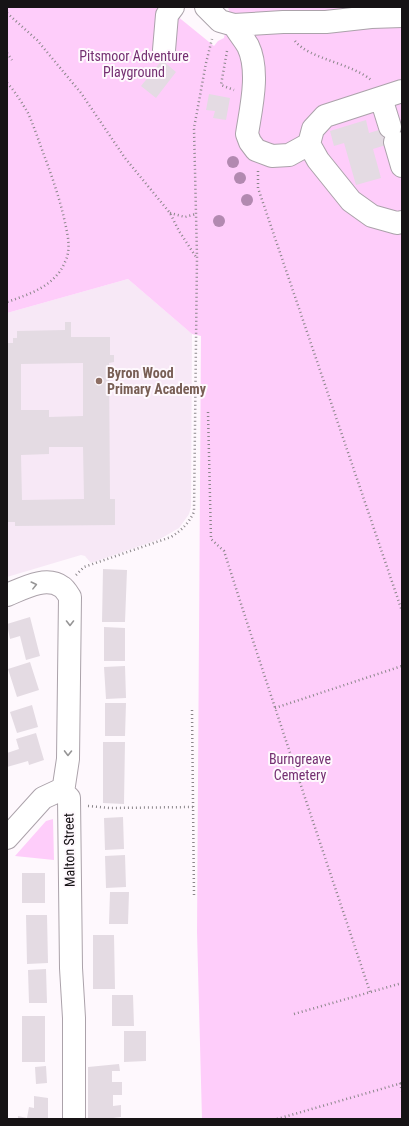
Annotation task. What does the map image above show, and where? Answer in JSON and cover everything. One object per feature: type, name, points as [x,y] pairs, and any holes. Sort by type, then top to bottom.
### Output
[{"type":"street","points":[[164,50],[167,14],[173,7]]},
{"type":"street","points":[[223,19],[283,22],[326,22],[371,17],[402,16]]},
{"type":"street","points":[[223,19],[248,47],[252,61],[254,78],[247,134],[250,142],[256,150],[272,156],[289,155],[309,144]]},
{"type":"street","points":[[402,91],[325,116],[313,128],[309,144],[318,160],[350,201],[372,216],[397,223],[402,222]]},
{"type":"street","points":[[381,98],[402,166]]},
{"type":"street","points":[[7,595],[34,584],[52,582],[62,587]]},
{"type":"street","name":"Malton Street","points":[[62,587],[70,597],[68,758],[66,798],[74,1018],[74,1119]]},
{"type":"street","points":[[7,838],[43,798],[58,791],[66,798]]},
{"type":"path","points":[[7,13],[37,40],[80,92],[125,158],[170,213],[196,257]]},
{"type":"path","points":[[223,19],[221,85],[252,96]]},
{"type":"path","points":[[62,587],[84,567],[171,537],[182,530],[194,512],[196,214],[194,128],[211,42],[213,35],[223,19]]},
{"type":"path","points":[[283,22],[288,33],[298,45],[313,53],[347,66],[371,79],[381,98]]},
{"type":"path","points":[[7,53],[12,60]]},
{"type":"path","points":[[7,83],[29,114],[49,169],[62,211],[69,250],[62,269],[48,283],[28,295],[7,302]]},
{"type":"path","points":[[256,150],[258,188],[402,611]]},
{"type":"path","points":[[170,213],[185,217],[196,214]]},
{"type":"path","points":[[208,412],[210,539],[224,551],[274,708],[308,803],[370,992]]},
{"type":"path","points":[[191,429],[195,428]]},
{"type":"path","points":[[274,708],[402,666]]},
{"type":"path","points":[[192,710],[194,895]]},
{"type":"path","points":[[66,798],[110,808],[194,807]]},
{"type":"path","points":[[294,1014],[402,983]]},
{"type":"path","points":[[277,1119],[401,1083],[402,1091]]},
{"type":"shaded area","name":"Byron Wood Primary Academy","points":[[128,279],[192,334],[191,507],[189,514],[179,528],[160,539],[91,563],[85,556],[81,555],[7,577],[7,313]]},
{"type":"green space","name":"Burngreave Cemetery","points":[[7,7],[166,7],[214,46],[218,41],[224,38],[229,11],[228,7],[402,7],[402,1119],[202,1119],[197,932],[201,336],[192,334],[128,279],[7,313]]},
{"type":"green space","points":[[53,819],[54,860],[15,856],[46,821]]},
{"type":"building","points":[[162,60],[176,72],[156,98],[141,86]]},
{"type":"building","points":[[209,94],[230,98],[226,120],[213,118],[215,111],[206,110]]},
{"type":"building","points":[[366,120],[369,133],[402,123],[402,140],[373,149],[381,178],[356,185],[344,143],[334,146],[330,131]]},
{"type":"building","points":[[65,322],[71,322],[71,337],[110,337],[110,355],[114,355],[114,362],[109,363],[110,499],[115,499],[115,525],[15,526],[15,522],[7,522],[7,343],[13,343],[13,338],[17,338],[17,331],[65,330]],"holes":[[[83,363],[83,416],[49,417],[49,410],[21,410],[21,364]],[[49,447],[83,447],[84,499],[22,500],[21,455],[49,454]]]},
{"type":"building","points":[[103,569],[127,570],[125,622],[102,622]]},
{"type":"building","points":[[30,617],[40,656],[26,660],[20,636],[10,639],[7,624]]},
{"type":"building","points":[[104,627],[125,628],[125,661],[104,661]]},
{"type":"building","points":[[30,662],[39,690],[17,697],[8,669]]},
{"type":"building","points":[[125,666],[126,698],[106,699],[104,667]]},
{"type":"building","points":[[105,703],[126,703],[125,736],[105,736]]},
{"type":"building","points":[[32,705],[38,727],[17,733],[10,712]]},
{"type":"building","points":[[36,733],[44,760],[29,765],[28,761],[7,767],[7,753],[19,749],[16,739]]},
{"type":"building","points":[[103,742],[125,742],[124,804],[103,803]]},
{"type":"building","points":[[123,817],[124,849],[105,850],[104,818]]},
{"type":"building","points":[[125,855],[126,887],[106,888],[105,856]]},
{"type":"building","points":[[22,873],[45,873],[45,903],[22,903]]},
{"type":"building","points":[[110,892],[129,892],[128,924],[109,924]]},
{"type":"building","points":[[26,915],[47,915],[48,963],[27,964]]},
{"type":"building","points":[[93,935],[114,935],[115,989],[93,989]]},
{"type":"building","points":[[46,969],[47,1003],[29,1003],[28,970]]},
{"type":"building","points":[[112,995],[133,995],[134,1026],[112,1026]]},
{"type":"building","points":[[22,1016],[45,1016],[45,1062],[22,1062]]},
{"type":"building","points":[[124,1031],[146,1031],[146,1061],[124,1062]]},
{"type":"building","points":[[119,1064],[120,1071],[112,1071],[112,1082],[122,1082],[122,1095],[113,1095],[113,1106],[121,1105],[121,1117],[113,1119],[88,1119],[88,1067]]},
{"type":"building","points":[[46,1066],[47,1083],[36,1084],[35,1067]]},
{"type":"building","points":[[34,1096],[48,1098],[48,1119],[18,1119],[18,1116],[27,1118],[29,1107],[34,1108]]},
{"type":"place","name":"Byron Wood Primary Academy","points":[[99,381]]},
{"type":"park label","name":"Pitsmoor Adventure Playground","points":[[134,64]]}]
